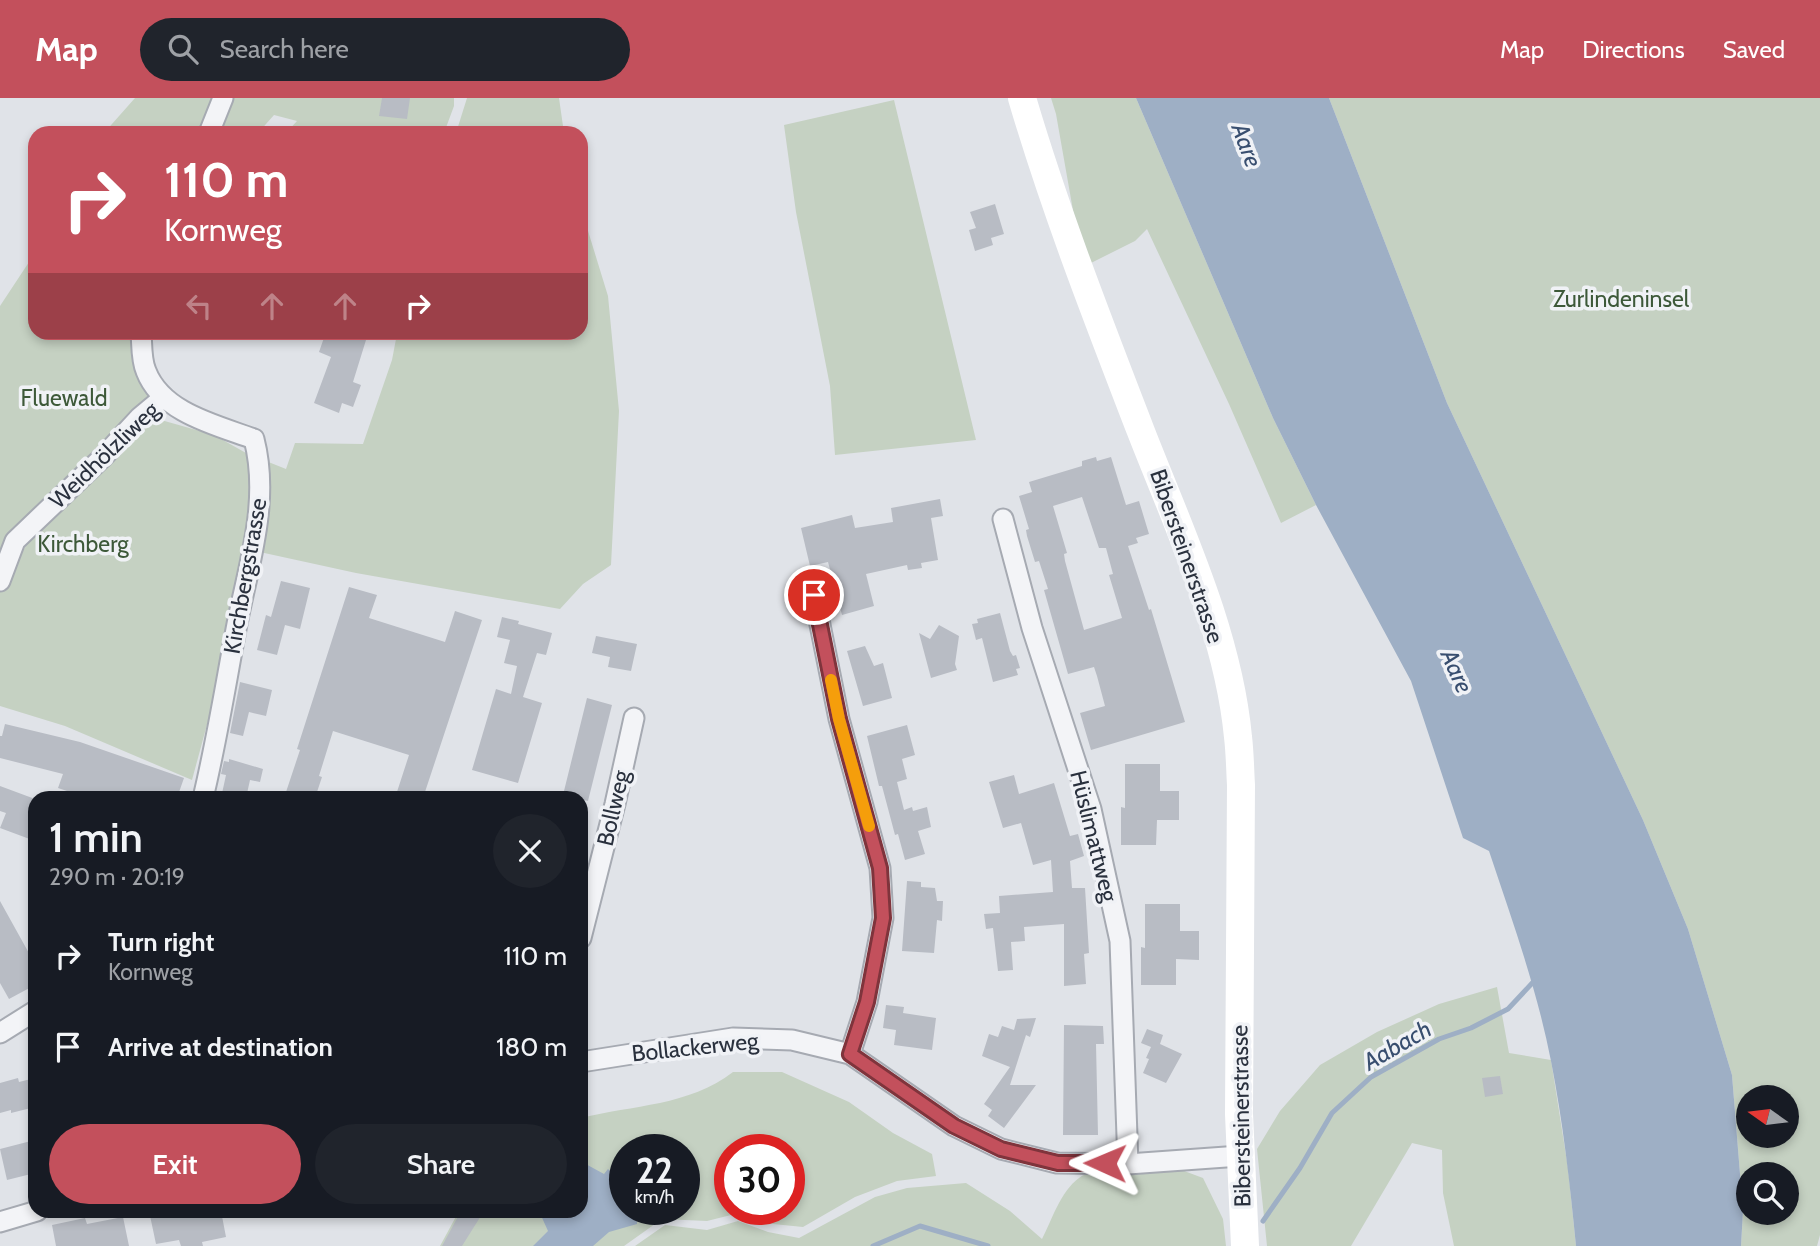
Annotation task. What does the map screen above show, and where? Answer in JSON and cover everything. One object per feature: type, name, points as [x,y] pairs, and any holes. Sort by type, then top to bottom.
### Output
[{"type":"main road","name":"Bibersteinerstrasse","points":[[1022,98],[1043,170],[1140,429],[1195,566],[1229,685],[1238,736],[1241,785],[1240,1156],[1245,1246]]},
{"type":"street","points":[[212,126],[223,98]]},
{"type":"street","name":"Kirchbergstrasse","points":[[142,340],[146,370],[164,397],[184,412],[254,439],[258,457],[260,492],[253,552],[204,791]]},
{"type":"street","name":"Weidhölzliweg","points":[[0,582],[15,541],[104,456],[140,417],[164,397]]},
{"type":"street","name":"Hüslimattweg","points":[[1003,519],[1032,628],[1091,809],[1120,941],[1128,1164]]},
{"type":"street","points":[[814,595],[839,719],[880,868],[883,918],[867,1002],[850,1054]]},
{"type":"street","name":"Bollweg","points":[[588,910],[634,718]]},
{"type":"street","points":[[0,1033],[28,1015]]},
{"type":"street","name":"Bollackerweg","points":[[588,1061],[733,1038],[792,1040],[850,1054],[954,1126],[1001,1149],[1058,1163],[1128,1164],[1240,1156]]},
{"type":"street","points":[[0,1222],[28,1214]]},
{"type":"green space","points":[[135,98],[212,98],[200,126],[110,126]]},
{"type":"green space","points":[[232,98],[454,98],[447,126],[292,126],[297,121],[274,115],[264,126],[221,126]]},
{"type":"green space","points":[[467,98],[559,98],[563,126],[458,126]]},
{"type":"green space","points":[[1051,98],[1136,98],[1273,418],[1316,505],[1281,523],[1147,229],[1135,241],[1083,267]]},
{"type":"green space","name":"Zurlindeninsel","points":[[1329,98],[1820,98],[1820,1235],[1817,1246],[1741,1246],[1742,1225],[1799,1225],[1799,1162],[1739,1162],[1738,1148],[1799,1148],[1799,1085],[1736,1085],[1736,1124],[1732,1075],[1688,929],[1643,820],[1447,403]]},
{"type":"green space","points":[[894,100],[976,440],[835,455],[830,386],[796,212],[784,125]]},
{"type":"green space","name":"Kirchberg","points":[[588,231],[608,296],[619,411],[611,565],[583,584],[560,609],[356,573],[242,548],[215,695],[192,780],[65,726],[0,706],[0,590],[8,574],[40,524],[154,418],[214,435],[246,453],[286,469],[295,443],[363,444],[392,360],[396,340],[588,340]]},
{"type":"green space","name":"Fluewald","points":[[28,264],[28,340],[138,340],[156,399],[0,569],[0,306]]},
{"type":"green space","points":[[1497,987],[1509,1053],[1551,1060],[1568,1168],[1576,1246],[1454,1246],[1443,1193],[1442,1150],[1412,1143],[1351,1246],[1267,1246],[1257,1149],[1280,1111],[1320,1065],[1377,1032],[1439,1004]]},
{"type":"green space","points":[[733,1072],[782,1072],[849,1102],[893,1133],[932,1154],[936,1176],[897,1181],[855,1197],[803,1227],[783,1225],[805,1225],[805,1134],[714,1134],[714,1219],[700,1221],[700,1134],[609,1134],[609,1225],[654,1225],[624,1246],[440,1246],[455,1218],[588,1218],[588,1117],[698,1092]]},
{"type":"green space","points":[[1160,1162],[1203,1178],[1223,1219],[1226,1246],[635,1246],[665,1225],[707,1230],[724,1225],[749,1225],[799,1238],[875,1197],[907,1188],[966,1183],[1010,1211],[1042,1239],[1062,1198],[1079,1178],[1105,1168]]},
{"type":"water","name":"Aare","points":[[1136,98],[1329,98],[1447,403],[1643,820],[1688,929],[1732,1075],[1739,1162],[1736,1162],[1736,1225],[1742,1225],[1741,1246],[1576,1246],[1563,1130],[1545,1034],[1489,851],[1463,838],[1411,681],[1316,505],[1273,418]]},
{"type":"water","points":[[588,1165],[604,1174],[608,1169],[609,1225],[634,1225],[609,1232],[593,1246],[533,1246],[548,1231],[542,1218],[588,1218]]},
{"type":"building","points":[[382,98],[410,98],[407,119],[379,116]]},
{"type":"building","points":[[995,204],[1004,234],[991,238],[993,245],[975,251],[969,230],[976,228],[970,212]]},
{"type":"building","points":[[323,340],[366,340],[353,382],[361,385],[353,407],[342,403],[339,413],[314,403],[331,357],[319,352]]},
{"type":"building","points":[[1111,457],[1126,505],[1139,501],[1149,534],[1136,538],[1138,543],[1128,546],[1149,610],[1151,609],[1185,722],[1091,750],[1080,713],[1105,706],[1097,676],[1094,667],[1068,674],[1044,590],[1048,589],[1039,561],[1035,562],[1019,496],[1032,492],[1029,482],[1082,466],[1082,461]],"holes":[[[1082,497],[1099,548],[1106,548],[1113,574],[1109,575],[1122,618],[1084,630],[1065,561],[1064,554],[1067,553],[1053,506]]]},
{"type":"building","points":[[940,499],[943,516],[931,518],[938,560],[921,563],[922,568],[908,570],[907,565],[866,574],[874,606],[842,615],[828,562],[810,566],[801,528],[852,515],[855,528],[893,522],[891,508]]},
{"type":"building","points":[[281,581],[310,588],[300,629],[285,625],[277,655],[257,650],[266,615],[271,617]]},
{"type":"building","points":[[349,587],[377,595],[369,618],[445,642],[455,611],[482,620],[425,791],[397,791],[409,755],[333,731],[319,776],[322,777],[317,791],[286,791],[300,750],[297,749]]},
{"type":"building","points":[[1000,613],[1010,651],[1013,656],[1016,655],[1020,668],[1016,669],[1018,675],[993,682],[982,638],[976,640],[972,624],[978,623],[977,619]]},
{"type":"building","points":[[502,617],[552,633],[546,655],[537,653],[523,697],[542,703],[518,783],[472,770],[496,689],[511,694],[517,666],[504,663],[510,640],[497,637]]},
{"type":"building","points":[[939,625],[959,636],[955,664],[957,670],[931,678],[919,633],[930,639]]},
{"type":"building","points":[[596,636],[637,644],[631,671],[608,667],[610,657],[592,653]]},
{"type":"building","points":[[865,646],[874,666],[883,663],[892,698],[863,706],[847,651]]},
{"type":"building","points":[[240,682],[272,690],[266,716],[249,712],[243,736],[230,733]]},
{"type":"building","points":[[587,698],[612,705],[588,801],[588,791],[564,791]]},
{"type":"building","points":[[5,724],[80,742],[184,778],[179,791],[67,791],[58,788],[63,774],[0,758]]},
{"type":"building","points":[[907,725],[915,755],[902,759],[907,779],[897,782],[904,810],[912,807],[913,811],[927,807],[931,827],[918,831],[925,854],[905,860],[898,834],[895,835],[882,786],[879,786],[867,736]]},
{"type":"building","points":[[229,759],[263,769],[260,782],[250,780],[248,791],[223,791],[226,775],[221,774],[224,761],[229,762]]},
{"type":"building","points":[[1125,764],[1160,764],[1160,791],[1179,791],[1179,820],[1157,820],[1156,845],[1121,845],[1121,807],[1125,808]]},
{"type":"building","points":[[1014,775],[1019,794],[1054,783],[1070,836],[1078,834],[1084,856],[1070,861],[1072,888],[1085,888],[1089,953],[1084,954],[1086,984],[1064,986],[1064,924],[1024,927],[1025,941],[1011,942],[1013,970],[998,971],[993,928],[986,929],[984,914],[1000,913],[999,896],[1053,892],[1051,860],[1033,865],[1021,823],[1003,828],[989,782]]},
{"type":"building","points":[[0,786],[28,796],[28,838],[0,828],[6,813],[0,811]]},
{"type":"building","points":[[907,881],[921,882],[921,887],[935,888],[937,901],[943,901],[942,921],[937,920],[934,953],[902,951]]},
{"type":"building","points":[[0,901],[28,951],[28,989],[9,999],[0,983]]},
{"type":"building","points":[[1145,904],[1180,904],[1180,931],[1199,931],[1199,960],[1176,959],[1176,985],[1141,985],[1141,947],[1145,948]]},
{"type":"building","points":[[886,1005],[904,1007],[903,1013],[936,1018],[932,1050],[894,1045],[896,1030],[883,1028]]},
{"type":"building","points":[[1036,1018],[1030,1037],[1026,1035],[1010,1085],[1036,1085],[1004,1128],[988,1116],[992,1110],[984,1104],[1010,1067],[982,1056],[989,1034],[998,1037],[1002,1026],[1014,1030],[1017,1019]]},
{"type":"building","points":[[1064,1025],[1103,1026],[1104,1044],[1096,1044],[1098,1135],[1063,1135]]},
{"type":"building","points":[[1147,1029],[1163,1035],[1160,1044],[1182,1054],[1166,1083],[1143,1073],[1151,1047],[1141,1043]]},
{"type":"building","points":[[1500,1076],[1503,1094],[1485,1097],[1482,1078]]},
{"type":"building","points":[[18,1078],[19,1082],[28,1080],[28,1109],[0,1113],[0,1083]]},
{"type":"building","points":[[28,1142],[28,1175],[7,1180],[0,1149]]},
{"type":"building","points":[[85,1218],[87,1224],[123,1218],[129,1246],[56,1246],[52,1225]]},
{"type":"building","points":[[150,1218],[222,1218],[226,1237],[202,1242],[203,1246],[181,1246],[179,1240],[156,1244]]},
{"type":"building","points":[[457,1218],[480,1218],[462,1246],[442,1246]]},
{"type":"waterway","name":"Aabach","points":[[1263,1221],[1300,1168],[1332,1113],[1371,1077],[1439,1039],[1471,1028],[1508,1009],[1536,979]]},
{"type":"waterway","name":"Aabach","points":[[873,1246],[920,1226],[988,1246]]},
{"type":"slow traffic","points":[[831,680],[869,826]]},
{"type":"route","points":[[814,595],[839,719],[880,868],[883,918],[867,1002],[850,1054],[954,1126],[1001,1149],[1058,1163],[1105,1163]]}]
